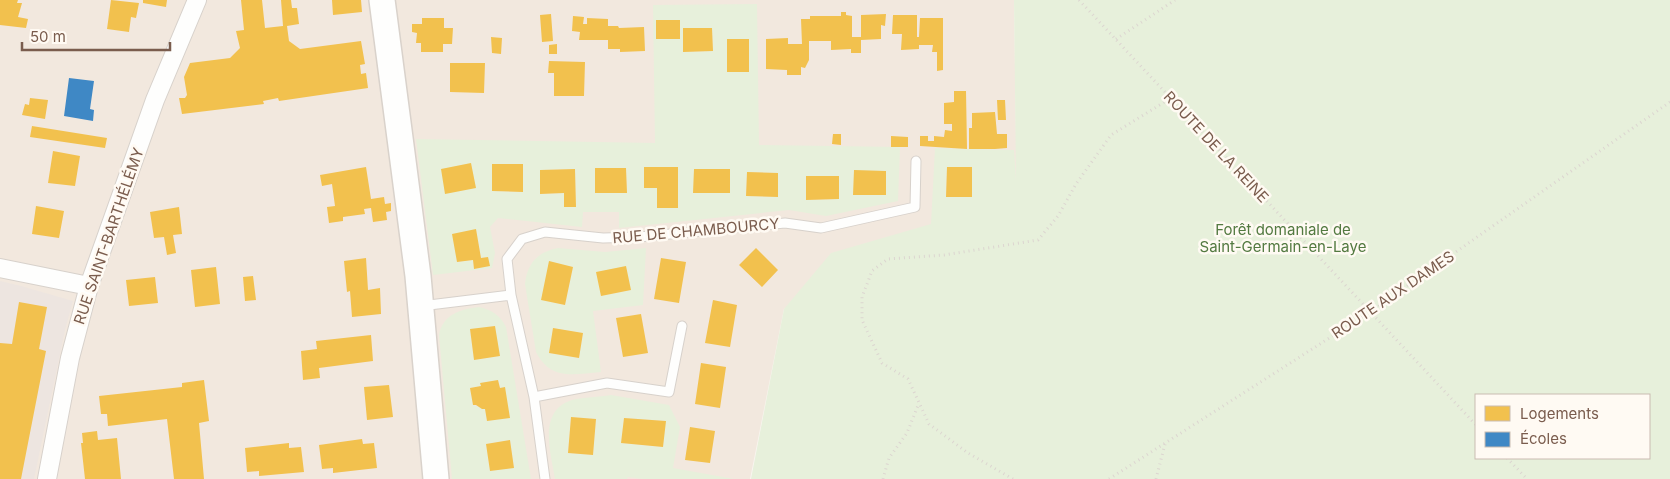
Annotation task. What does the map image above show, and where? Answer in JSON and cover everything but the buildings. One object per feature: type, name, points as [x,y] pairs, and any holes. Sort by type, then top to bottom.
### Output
[{"type":"street","name":"RUE SAINT-BARTHÉLÉMY","points":[[47,479],[70,358],[89,286],[155,100],[197,0]]},
{"type":"street","points":[[382,0],[421,306],[436,479]]},
{"type":"street","points":[[0,268],[89,286]]},
{"type":"lane","name":"RUE DE CHAMBOURCY","points":[[511,295],[507,259],[522,239],[545,232],[602,238],[639,237],[785,223],[821,228],[914,207],[916,160]]},
{"type":"lane","points":[[421,306],[511,295],[534,397],[545,479]]},
{"type":"lane","points":[[534,397],[607,382],[669,392],[682,326]]},
{"type":"path","name":"ROUTE DE LA REINE","points":[[1079,0],[1475,424]]},
{"type":"path","points":[[1116,39],[1175,0]]},
{"type":"path","points":[[1012,479],[968,453],[929,424],[908,379],[882,362],[862,320],[862,297],[872,271],[888,259],[944,255],[1038,240],[1058,216],[1076,184],[1110,135],[1171,98]]},
{"type":"path","name":"ROUTE AUX DAMES","points":[[1109,479],[1370,312],[1670,102]]},
{"type":"path","points":[[883,479],[889,458],[907,433],[919,403]]},
{"type":"path","points":[[1156,479],[1166,443]]},
{"type":"path","points":[[1508,459],[1526,479]]},
{"type":"shaded area","points":[[0,0],[1014,0],[1017,202],[784,309],[750,479],[0,479]]},
{"type":"shaded area","points":[[0,281],[73,301],[65,330],[34,479],[0,479]]},
{"type":"green space","name":"Forêt domaniale de Saint-Germain-en-Laye","points":[[1014,0],[1670,0],[1670,479],[751,479],[784,309],[831,253],[931,224],[935,148],[1014,150],[1016,181]],"holes":[[[947,167],[972,167],[972,197],[946,197]]]},
{"type":"green space","points":[[757,4],[759,145],[900,147],[898,201],[826,216],[789,210],[619,228],[619,212],[583,212],[582,227],[498,218],[490,227],[495,253],[492,268],[433,275],[416,139],[655,143],[653,5]],"holes":[[[656,20],[680,20],[680,38],[656,39]],[[683,28],[712,28],[713,51],[683,52]],[[749,39],[749,72],[727,72]],[[492,164],[523,192],[492,191]],[[677,167],[678,208],[657,208],[657,188],[644,188],[644,168]],[[595,168],[626,168],[627,193],[595,193]],[[575,169],[576,206],[564,193],[540,194],[540,170]],[[694,169],[730,170],[730,193],[694,192]],[[854,171],[886,171],[886,195],[854,194]],[[747,172],[778,173],[778,197],[746,196]],[[806,176],[838,176],[839,199],[806,200]],[[476,230],[481,258],[488,257],[489,266],[474,269],[473,260],[457,262],[453,234]]]},
{"type":"green space","points":[[558,248],[605,252],[646,248],[643,305],[593,311],[601,372],[564,374],[556,372],[542,361],[536,352],[525,284],[526,277],[534,260],[544,252]],"holes":[[[550,262],[573,267],[565,305],[542,300]],[[626,267],[630,290],[601,296],[597,272]],[[553,328],[583,333],[579,358],[549,353]]]},
{"type":"green space","points":[[479,307],[492,311],[501,319],[506,327],[531,479],[452,479],[439,335],[444,322],[449,317],[459,311]],"holes":[[[495,326],[499,356],[474,360],[470,330]],[[498,380],[510,417],[487,421],[485,409],[473,405],[470,388],[481,386],[481,383]],[[510,440],[514,467],[490,471],[486,444]]]},
{"type":"green space","points":[[611,395],[669,405],[680,427],[673,468],[734,479],[643,479],[628,477],[627,479],[555,479],[549,445],[550,423],[554,413],[561,405],[572,400]],"holes":[[[571,417],[596,419],[593,455],[568,453]],[[624,418],[665,421],[663,447],[621,443]]]}]
